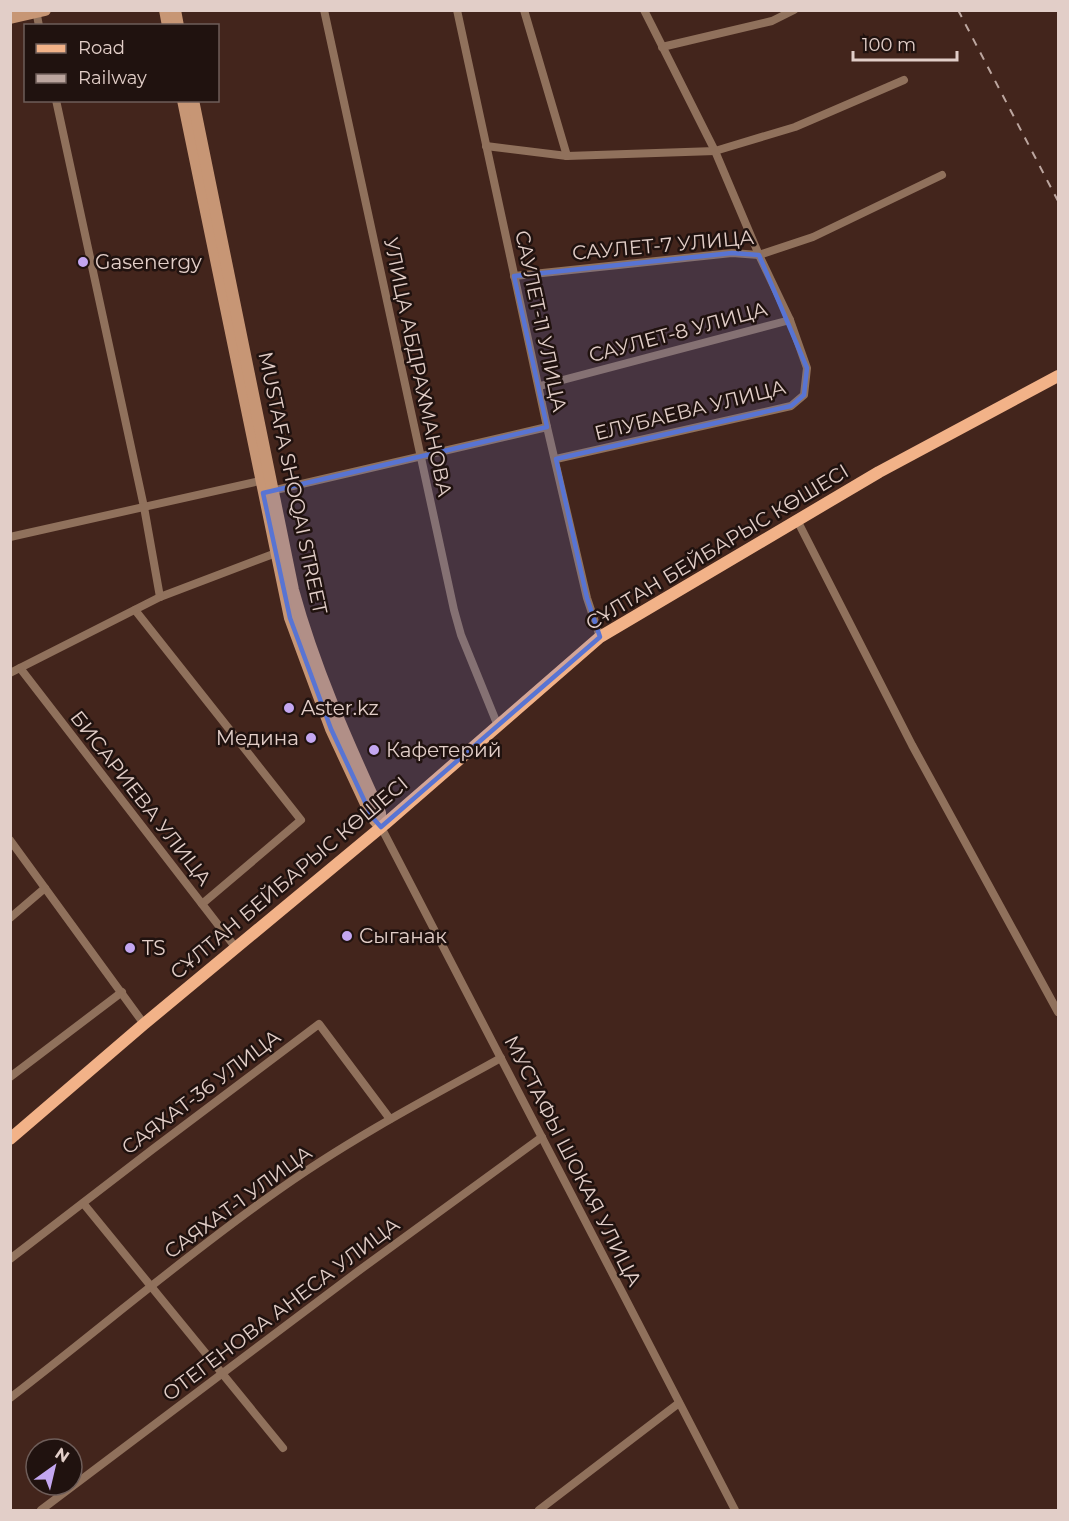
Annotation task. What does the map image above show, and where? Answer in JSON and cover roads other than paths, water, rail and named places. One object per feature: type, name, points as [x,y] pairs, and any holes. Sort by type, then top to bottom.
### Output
[{"type":"main road","name":"СҰЛТАН БЕЙБАРЫС КӨШЕСІ","points":[[10,1139],[381,827],[600,637],[879,472],[1059,376]]},
{"type":"street","name":"УЛИЦА АБДРАХМАНОВА","points":[[324,10],[420,458],[461,635],[498,726]]},
{"type":"street","name":"САУЛЕТ-11 УЛИЦА","points":[[457,10],[540,386],[547,427],[586,598],[600,637]]},
{"type":"street","points":[[524,10],[567,156]]},
{"type":"street","points":[[644,10],[715,151],[759,255],[790,320]]},
{"type":"street","points":[[662,47],[772,21],[794,10]]},
{"type":"street","points":[[10,18],[39,11]]},
{"type":"street","points":[[486,146],[567,156],[715,151],[795,127],[904,80]]},
{"type":"street","points":[[56,102],[144,507],[160,597]]},
{"type":"street","name":"MUSTAFA SHOQAI STREET","points":[[183,102],[267,486],[300,615],[340,726],[380,813],[381,827]]},
{"type":"street","name":"MUSTAFA SHOQAI STREET","points":[[193,102],[290,618],[331,729],[372,818],[381,827]]},
{"type":"street","name":"САУЛЕТ-7 УЛИЦА","points":[[514,276],[732,252],[759,255],[813,237],[942,175]]},
{"type":"street","name":"ЕЛУБАЕВА УЛИЦА","points":[[556,459],[791,406],[804,395],[807,368],[790,320]]},
{"type":"street","name":"САУЛЕТ-8 УЛИЦА","points":[[540,386],[790,320]]},
{"type":"street","points":[[11,535],[144,507],[420,458],[547,427]]},
{"type":"street","points":[[797,520],[912,744],[1059,1012]]},
{"type":"street","points":[[10,673],[160,597],[276,553]]},
{"type":"street","points":[[135,610],[301,820],[202,904]]},
{"type":"street","name":"БИСАРИЕВА УЛИЦА","points":[[20,668],[236,948]]},
{"type":"street","name":"МУСТАФЫ ШОКАЯ УЛИЦА","points":[[381,827],[735,1510]]},
{"type":"street","points":[[10,840],[144,1024]]},
{"type":"street","points":[[10,918],[45,888]]},
{"type":"street","points":[[10,1077],[122,992]]},
{"type":"street","name":"САЯХАТ-36 УЛИЦА","points":[[10,1260],[319,1024],[390,1119]]},
{"type":"street","name":"САЯХАТ-1 УЛИЦА","points":[[10,1398],[270,1195],[390,1119],[501,1058]]},
{"type":"street","name":"ОТЕГЕНОВА АНЕСА УЛИЦА","points":[[41,1510],[542,1137]]},
{"type":"street","points":[[83,1203],[283,1448]]},
{"type":"street","points":[[539,1510],[679,1403]]},
{"type":"railway","points":[[958,10],[1058,201]]},
{"type":"place","name":"Gasenergy","points":[[83,262]]},
{"type":"place","name":"Aster.kz","points":[[289,708]]},
{"type":"place","name":"Медина","points":[[311,738]]},
{"type":"place","name":"Кафетерий","points":[[374,750]]},
{"type":"place","name":"Сыганак","points":[[347,936]]},
{"type":"place","name":"TS","points":[[130,948]]}]
